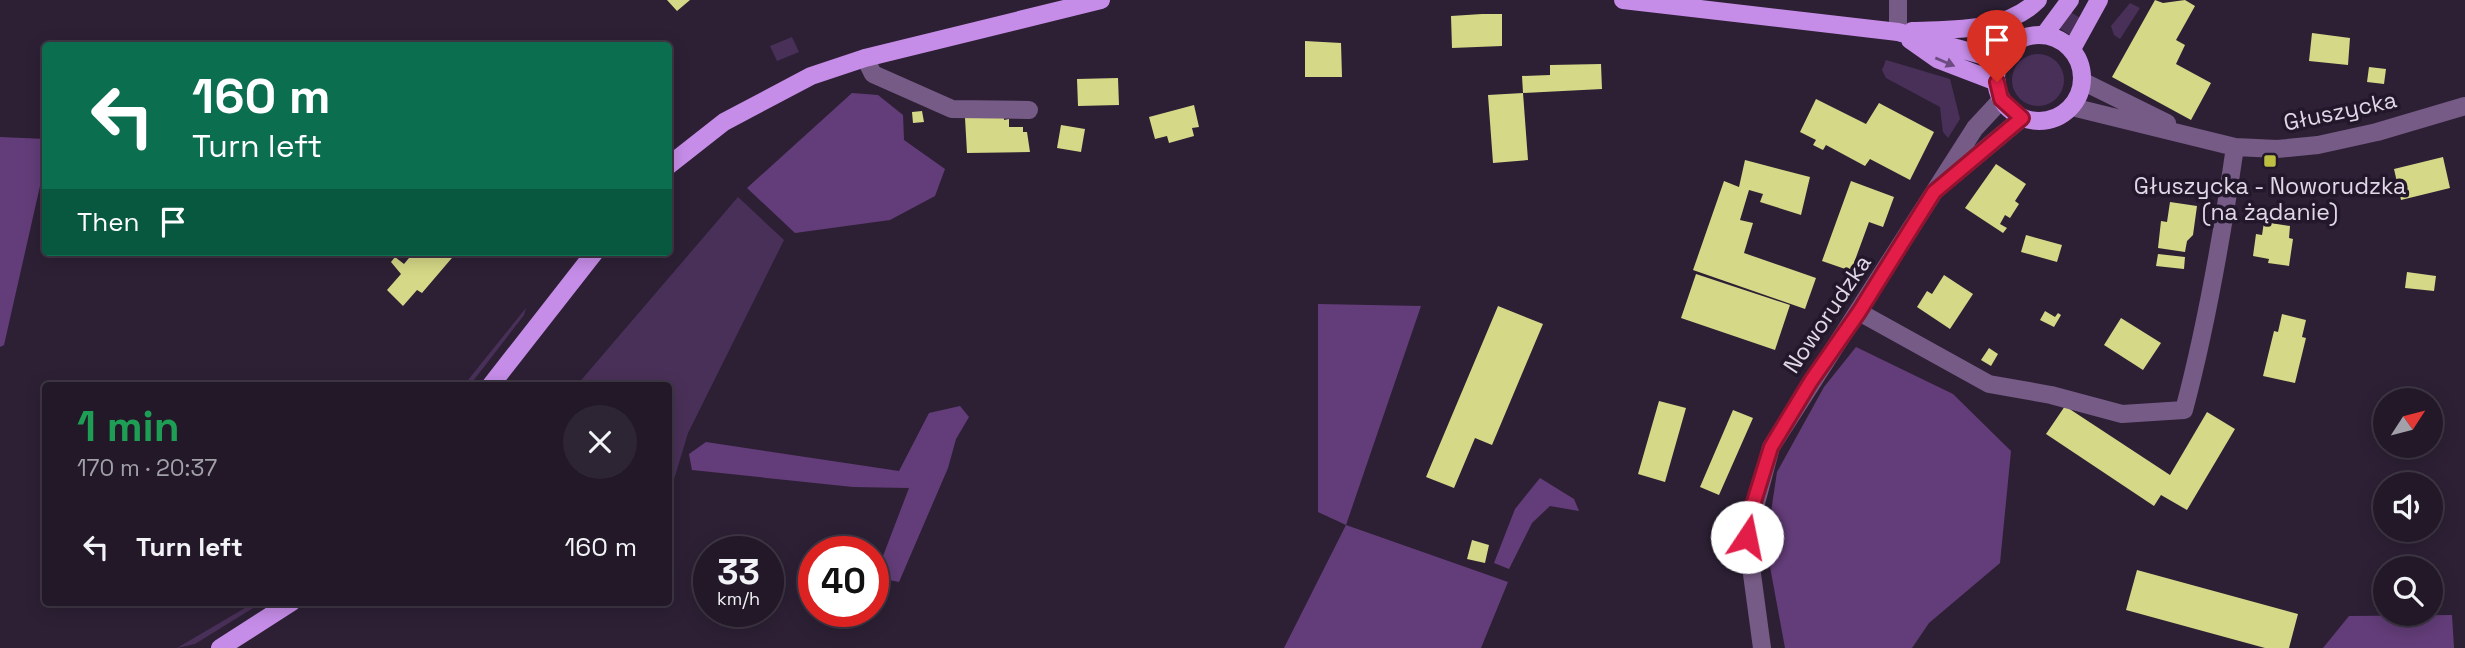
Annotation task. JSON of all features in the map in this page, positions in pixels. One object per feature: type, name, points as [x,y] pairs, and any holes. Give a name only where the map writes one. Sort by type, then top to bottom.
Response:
[{"type":"main road","points":[[672,163],[724,122],[760,100],[811,76],[865,58],[1101,0]]},
{"type":"main road","points":[[1623,0],[1691,4],[1898,32],[2000,60]]},
{"type":"main road","points":[[1898,32],[1984,26],[2007,19],[2038,0]]},
{"type":"main road","points":[[2044,35],[2070,0]]},
{"type":"main road","points":[[2072,49],[2099,0]]},
{"type":"main road","points":[[1898,32],[1937,59],[1999,90],[2022,118],[2049,121],[2072,107],[2082,81],[2078,59],[2072,49],[2044,35],[2018,40],[2000,60],[1999,90]]},
{"type":"main road","points":[[493,382],[592,256]]},
{"type":"main road","points":[[220,648],[286,606]]},
{"type":"street","points":[[1898,0],[1898,32]]},
{"type":"street","points":[[865,58],[873,74],[953,109],[1029,110]]},
{"type":"street","name":"Głuszycka","points":[[2082,81],[2184,132]]},
{"type":"street","name":"Noworudzka","points":[[1762,648],[1747,537],[1753,505],[1771,447],[1999,90]]},
{"type":"street","name":"Głuszycka","points":[[2072,107],[2184,132],[2235,147],[2277,149],[2318,145],[2465,106]]},
{"type":"street","name":"Noworudzka","points":[[1934,192],[2022,118]]},
{"type":"street","points":[[1859,312],[1989,384],[2122,414],[2184,410],[2216,268],[2235,147]]},
{"type":"shaded area","points":[[2130,3],[2140,8],[2120,39],[2114,35],[2111,26]]},
{"type":"shaded area","points":[[2070,12],[2082,19],[2073,37],[2059,28]]},
{"type":"shaded area","points":[[792,37],[799,52],[777,61],[770,46]]},
{"type":"shaded area","points":[[2038,54],[2048,56],[2056,62],[2062,70],[2062,90],[2056,98],[2048,104],[2038,106],[2028,104],[2020,98],[2014,90],[2012,80],[2014,70],[2020,62],[2028,56]]},
{"type":"shaded area","points":[[1886,60],[1950,79],[1960,119],[1948,138],[1943,132],[1940,107],[1886,78],[1882,70]]},
{"type":"shaded area","points":[[852,93],[878,95],[903,115],[904,140],[945,169],[935,196],[890,220],[795,233],[747,188]]},
{"type":"shaded area","points":[[0,137],[42,139],[42,177],[4,345],[0,347]]},
{"type":"shaded area","points":[[738,197],[784,240],[688,433],[672,486],[672,382],[580,382]]},
{"type":"shaded area","points":[[1318,304],[1421,306],[1346,525],[1318,512]]},
{"type":"shaded area","points":[[526,308],[524,315],[472,382],[466,382]]},
{"type":"shaded area","points":[[1856,347],[1953,394],[2011,451],[2000,563],[1929,623],[1912,648],[1785,648],[1766,545],[1777,472],[1824,387]]},
{"type":"shaded area","points":[[960,406],[969,417],[956,439],[948,468],[899,582],[889,580],[889,540],[909,488],[853,487],[692,470],[689,454],[706,442],[899,471],[929,413]]},
{"type":"shaded area","points":[[1540,478],[1574,499],[1579,511],[1550,506],[1532,523],[1509,569],[1494,563],[1515,509]]},
{"type":"shaded area","points":[[1346,525],[1508,582],[1481,648],[1284,648]]},
{"type":"shaded area","points":[[248,606],[257,606],[195,644],[177,648]]},
{"type":"shaded area","points":[[2443,615],[2452,615],[2454,648],[2323,648],[2349,616],[2373,616],[2373,626],[2443,626]]},
{"type":"building","points":[[667,0],[690,0],[677,11]]},
{"type":"building","points":[[2155,0],[2163,3],[2185,0],[2195,6],[2176,40],[2185,45],[2176,64],[2211,83],[2191,120],[2112,77]]},
{"type":"building","points":[[1502,14],[1502,46],[1452,48],[1451,16]]},
{"type":"building","points":[[2312,33],[2350,38],[2348,65],[2309,61]]},
{"type":"building","points":[[1305,41],[1341,43],[1342,77],[1305,77]]},
{"type":"building","points":[[1601,64],[1602,89],[1523,93],[1522,76],[1550,75],[1550,65]]},
{"type":"building","points":[[2369,67],[2386,69],[2384,84],[2367,82]]},
{"type":"building","points":[[1118,78],[1119,105],[1078,106],[1077,79]]},
{"type":"building","points":[[1523,93],[1528,160],[1493,163],[1488,95]]},
{"type":"building","points":[[1816,99],[1866,124],[1879,103],[1934,132],[1910,180],[1870,159],[1865,166],[1826,145],[1823,150],[1813,145],[1816,140],[1800,132]]},
{"type":"building","points":[[1194,105],[1199,127],[1192,128],[1194,136],[1169,143],[1167,136],[1155,139],[1149,117]]},
{"type":"building","points":[[922,111],[924,122],[913,123],[912,112]]},
{"type":"building","points":[[1004,116],[1004,120],[1009,119],[1009,127],[1023,127],[1023,132],[1027,132],[1030,152],[967,153],[965,118]]},
{"type":"building","points":[[1061,125],[1085,129],[1081,152],[1057,148]]},
{"type":"building","points":[[2443,157],[2450,188],[2401,200],[2394,169]]},
{"type":"building","points":[[1745,160],[1810,177],[1801,215],[1760,202],[1763,194],[1749,190],[1740,220],[1753,223],[1744,253],[1816,278],[1805,309],[1693,270],[1724,181],[1739,187]]},
{"type":"building","points":[[1996,164],[2026,184],[2015,201],[2019,204],[2010,218],[2005,215],[2000,224],[2007,228],[2003,233],[1965,208]]},
{"type":"building","points":[[1851,181],[1894,197],[1883,227],[1869,222],[1851,271],[1822,261]]},
{"type":"building","points":[[2170,202],[2197,206],[2193,235],[2187,241],[2185,252],[2158,248],[2161,221],[2167,222]]},
{"type":"building","points":[[2264,222],[2290,226],[2289,238],[2293,239],[2289,266],[2268,263],[2269,259],[2253,256],[2256,234],[2262,235]]},
{"type":"building","points":[[2026,235],[2062,245],[2057,262],[2021,252]]},
{"type":"building","points":[[2158,254],[2185,257],[2184,269],[2156,266]]},
{"type":"building","points":[[411,256],[454,256],[422,293],[417,290],[403,306],[387,290],[401,274],[391,262],[395,257],[404,264]]},
{"type":"building","points":[[2407,272],[2436,276],[2434,291],[2405,288]]},
{"type":"building","points":[[1696,274],[1790,305],[1775,350],[1681,318]]},
{"type":"building","points":[[1944,275],[1973,294],[1950,329],[1917,307],[1927,291],[1932,294]]},
{"type":"building","points":[[1498,306],[1543,324],[1492,445],[1475,438],[1454,488],[1426,477]]},
{"type":"building","points":[[2045,311],[2055,317],[2058,313],[2061,315],[2054,327],[2040,320]]},
{"type":"building","points":[[2282,314],[2306,320],[2302,337],[2306,338],[2295,383],[2263,376],[2274,331],[2278,332]]},
{"type":"building","points":[[2121,318],[2161,343],[2143,370],[2104,345]]},
{"type":"building","points":[[1989,348],[1998,354],[1991,366],[1981,360]]},
{"type":"building","points":[[1659,401],[1686,408],[1665,482],[1638,474]]},
{"type":"building","points":[[2065,406],[2170,475],[2207,412],[2235,429],[2187,510],[2161,495],[2154,506],[2046,434]]},
{"type":"building","points":[[1733,410],[1753,418],[1719,495],[1700,487]]},
{"type":"building","points":[[1472,540],[1489,545],[1485,563],[1467,559]]},
{"type":"building","points":[[2137,570],[2298,614],[2289,648],[2265,648],[2126,610]]},
{"type":"place","name":"Głuszycka - Noworudzka (na żądanie)","points":[[2270,161]]},
{"type":"route","points":[[1747,537],[1753,505],[1771,447],[1934,192],[2022,118],[2010,110],[2001,99],[1997,82]]}]
